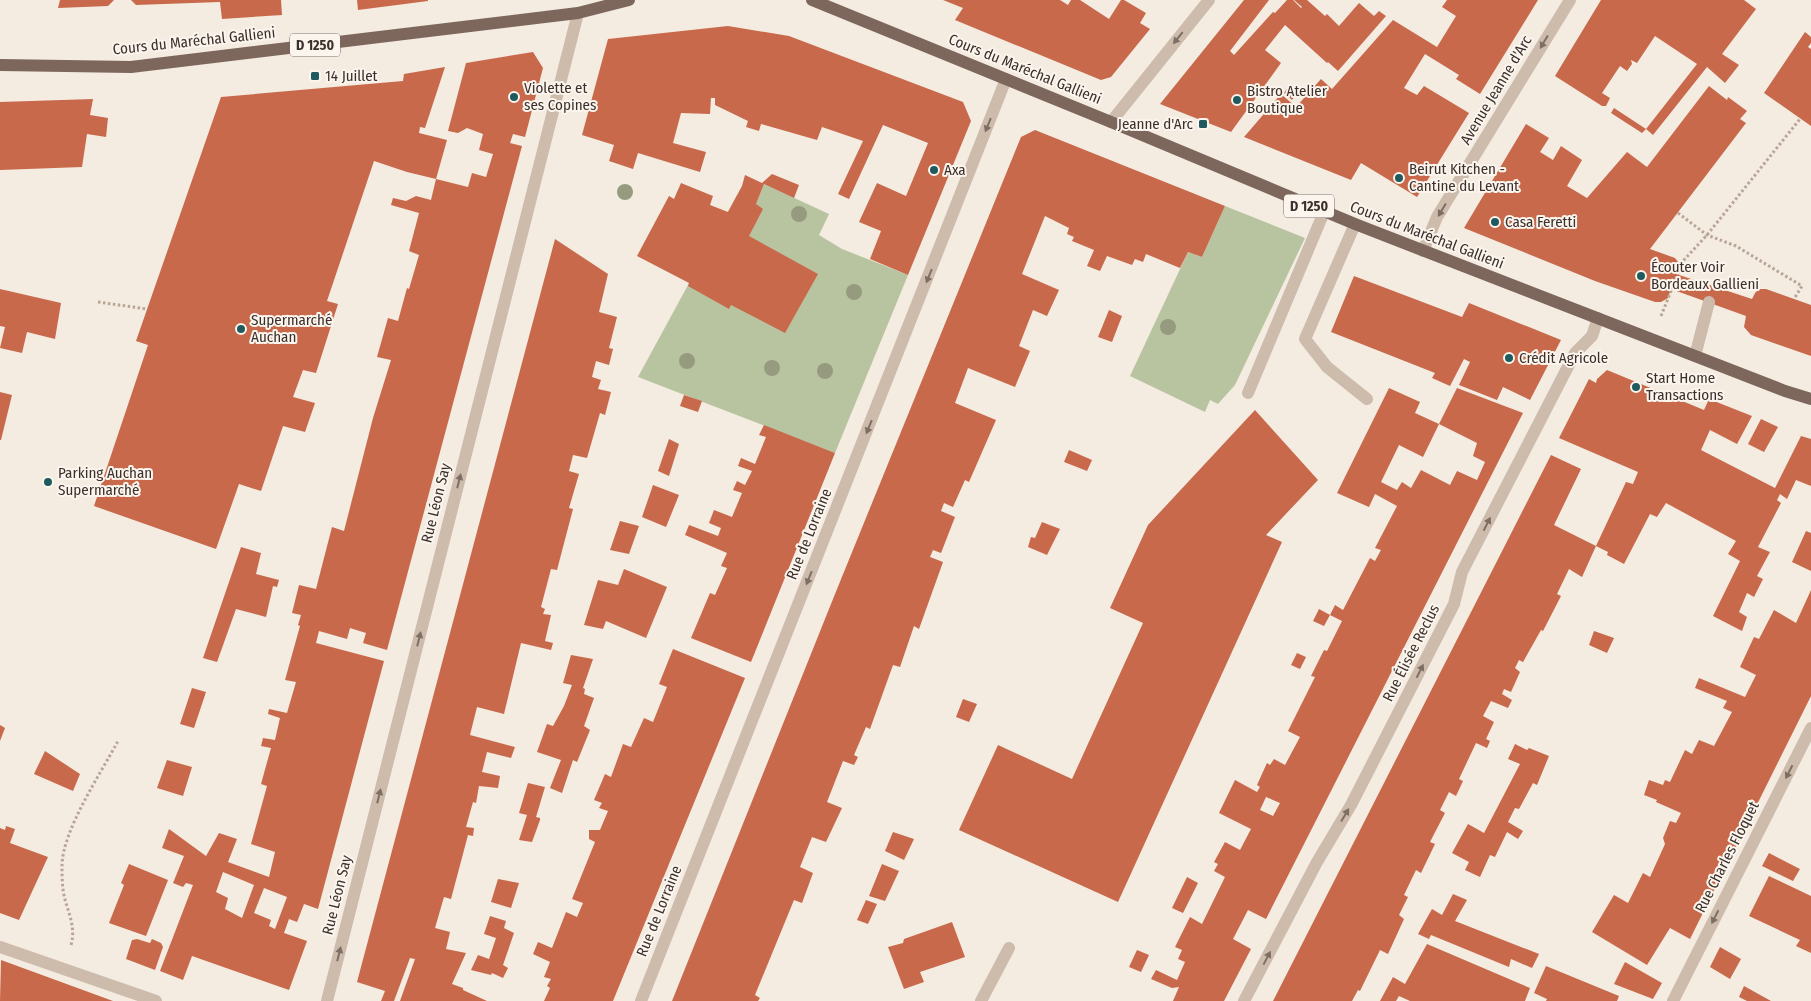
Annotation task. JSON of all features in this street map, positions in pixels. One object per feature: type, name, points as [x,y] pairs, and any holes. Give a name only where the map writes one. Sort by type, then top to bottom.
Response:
[{"type":"main road","name":"Cours du Maréchal Gallieni","points":[[0,65],[131,67],[578,13],[629,0]]},
{"type":"main road","name":"Cours du Maréchal Gallieni","points":[[812,0],[1111,122],[1324,212],[1652,340],[1785,391],[1811,399]]},
{"type":"street","points":[[1111,122],[1209,0]]},
{"type":"street","name":"Avenue Jeanne d'Arc","points":[[1423,251],[1437,217],[1570,0]]},
{"type":"street","name":"Rue Léon Say","points":[[327,1001],[578,13]]},
{"type":"street","name":"Rue de Lorraine","points":[[641,1001],[1006,79]]},
{"type":"street","points":[[1248,393],[1324,212]]},
{"type":"street","points":[[1355,224],[1305,339],[1327,367],[1367,398]]},
{"type":"street","points":[[1695,356],[1708,302]]},
{"type":"street","name":"Rue Élisée Reclus","points":[[1244,1001],[1317,862],[1351,805],[1454,604],[1462,572],[1574,353],[1592,336],[1598,318]]},
{"type":"street","name":"Rue Charles Floquet","points":[[1673,1001],[1811,728]]},
{"type":"street","points":[[0,947],[156,1001]]},
{"type":"street","points":[[981,1001],[1009,948]]},
{"type":"path","points":[[1652,340],[1683,261],[1707,235],[1800,119]]},
{"type":"path","points":[[1678,213],[1707,235],[1736,246],[1802,286],[1794,299]]},
{"type":"path","points":[[98,302],[147,309]]},
{"type":"path","points":[[64,969],[73,938],[72,920],[63,889],[62,862],[69,833],[118,741]]},
{"type":"green space","points":[[764,184],[829,214],[819,235],[842,249],[908,275],[835,453],[638,377],[737,195],[756,204]]},
{"type":"green space","points":[[1225,206],[1305,238],[1235,385],[1218,404],[1210,400],[1205,412],[1130,376],[1188,252],[1202,257]]},
{"type":"building","points":[[60,0],[114,0],[108,6],[58,8]]},
{"type":"building","points":[[131,0],[281,0],[282,15],[222,19],[220,2],[136,5]]},
{"type":"building","points":[[357,0],[428,0],[428,1],[358,10]]},
{"type":"building","points":[[943,0],[1060,0],[1068,5],[1071,0],[1080,0],[1109,19],[1121,0],[1124,0],[1146,13],[1140,23],[1150,29],[1111,77],[1101,80],[955,20],[963,8]]},
{"type":"building","points":[[1244,0],[1269,0],[1230,51],[1234,55],[1273,12],[1275,13],[1287,0],[1293,0],[1301,8],[1294,0],[1307,0],[1325,16],[1327,14],[1339,26],[1359,3],[1374,16],[1379,11],[1386,16],[1338,71],[1285,25],[1265,50],[1281,63],[1231,132],[1160,104]]},
{"type":"building","points":[[1447,0],[1538,0],[1480,94],[1456,79],[1459,75],[1425,54],[1404,88],[1417,95],[1424,86],[1469,113],[1417,197],[1361,163],[1351,180],[1244,137],[1281,94],[1296,107],[1321,79],[1332,89],[1393,20],[1437,47],[1456,16],[1442,7]]},
{"type":"building","points":[[1601,0],[1744,0],[1756,9],[1722,54],[1739,65],[1725,83],[1707,67],[1653,135],[1646,129],[1697,64],[1655,36],[1637,63],[1631,60],[1632,64],[1627,71],[1620,66],[1602,93],[1610,98],[1606,106],[1602,106],[1555,76]]},
{"type":"building","points":[[728,26],[789,36],[963,102],[971,121],[908,275],[870,259],[881,231],[859,222],[877,183],[906,196],[928,143],[883,125],[849,199],[838,194],[863,141],[822,127],[817,140],[761,124],[759,131],[746,127],[748,121],[715,105],[715,98],[711,98],[710,114],[681,113],[673,143],[706,152],[700,172],[638,153],[633,169],[609,161],[614,145],[582,135],[608,39]]},
{"type":"building","points":[[1805,32],[1811,37],[1811,43],[1808,47],[1811,49],[1811,126],[1764,93]]},
{"type":"building","points":[[533,52],[543,68],[525,137],[513,134],[510,143],[522,146],[387,650],[363,643],[366,633],[350,628],[347,639],[319,631],[316,643],[384,661],[318,909],[304,904],[297,922],[289,919],[284,933],[307,941],[289,990],[192,956],[183,980],[160,971],[193,885],[186,883],[183,887],[173,883],[184,856],[162,848],[169,829],[206,856],[219,833],[237,839],[228,862],[269,877],[275,852],[251,844],[267,786],[261,784],[271,748],[261,746],[263,738],[275,740],[280,718],[268,714],[269,709],[287,713],[296,682],[285,680],[300,626],[298,625],[301,615],[292,613],[299,585],[316,589],[332,527],[344,531],[373,418],[391,360],[377,357],[388,318],[398,321],[419,255],[409,251],[419,213],[391,205],[393,198],[406,201],[416,196],[431,200],[436,179],[468,187],[472,173],[486,177],[493,154],[479,150],[483,134],[467,128],[458,133],[448,131],[466,63]],"holes":[[[223,872],[254,885],[242,918],[225,909],[228,898],[216,892]],[[264,888],[287,897],[275,929],[269,926],[271,920],[254,913]]]},
{"type":"building","points":[[445,67],[425,128],[420,127],[419,133],[447,140],[436,179],[374,161],[327,301],[338,304],[316,373],[303,370],[293,397],[315,403],[305,432],[283,426],[261,491],[239,484],[216,549],[94,506],[148,345],[136,341],[221,97],[403,81],[404,74]]},
{"type":"building","points":[[1290,84],[1299,91],[1292,100],[1284,93]]},
{"type":"building","points":[[1709,86],[1727,100],[1728,97],[1747,111],[1740,119],[1746,123],[1650,249],[1675,258],[1678,262],[1676,274],[1752,299],[1759,289],[1766,289],[1811,305],[1811,356],[1751,335],[1744,327],[1746,316],[1671,289],[1668,298],[1661,302],[1655,302],[1595,281],[1464,228],[1526,124],[1549,138],[1540,152],[1553,160],[1561,146],[1582,160],[1567,186],[1587,198],[1627,152],[1647,167]]},
{"type":"building","points":[[93,99],[90,115],[108,118],[106,137],[87,134],[82,167],[0,170],[0,102]]},
{"type":"building","points":[[1614,108],[1646,129],[1642,133],[1611,113]]},
{"type":"building","points":[[1035,130],[1225,206],[1202,257],[1188,252],[1180,268],[1146,254],[1143,262],[1135,259],[1132,265],[1107,256],[1100,271],[1087,266],[1094,250],[1072,241],[1074,237],[1067,234],[1069,228],[1045,216],[1022,274],[1059,290],[1047,316],[1033,310],[1019,346],[1030,351],[1015,387],[968,368],[955,403],[996,420],[969,482],[965,480],[953,507],[944,503],[941,511],[955,517],[941,553],[933,550],[930,557],[943,562],[919,629],[914,626],[900,667],[893,665],[870,729],[866,727],[854,755],[858,757],[854,765],[843,761],[827,802],[842,808],[826,842],[812,837],[800,867],[813,873],[802,903],[794,900],[755,995],[760,998],[758,1001],[672,1001],[1021,137]]},
{"type":"building","points":[[772,174],[799,185],[794,198],[764,184],[756,204],[763,209],[749,236],[818,274],[785,333],[731,305],[729,309],[688,286],[689,283],[637,256],[669,196],[674,199],[681,183],[713,196],[710,205],[728,212],[742,186],[745,175],[762,183]]},
{"type":"building","points":[[555,239],[608,274],[599,312],[617,317],[609,348],[613,349],[609,365],[596,361],[592,377],[601,380],[598,389],[611,392],[605,415],[600,413],[587,458],[573,455],[569,471],[579,474],[569,508],[573,509],[557,570],[551,569],[541,607],[545,609],[543,614],[551,615],[545,641],[553,643],[551,650],[521,643],[504,714],[477,707],[470,735],[515,747],[511,758],[487,752],[482,772],[500,776],[498,788],[479,786],[476,803],[473,802],[466,827],[474,828],[473,836],[468,835],[451,899],[444,897],[435,928],[450,932],[446,949],[466,953],[452,984],[487,1001],[400,1001],[415,959],[410,958],[394,1001],[381,1001],[385,991],[357,982]]},
{"type":"building","points":[[1354,276],[1462,317],[1469,303],[1561,340],[1530,400],[1503,387],[1497,400],[1459,385],[1470,362],[1464,359],[1450,386],[1432,378],[1435,373],[1331,332]]},
{"type":"building","points":[[0,289],[61,303],[55,339],[27,332],[22,353],[0,348],[5,327],[0,326]]},
{"type":"building","points":[[1109,310],[1122,316],[1112,342],[1098,337]]},
{"type":"building","points":[[1607,370],[1704,410],[1709,399],[1752,416],[1737,444],[1710,430],[1701,450],[1775,488],[1801,436],[1811,439],[1811,486],[1796,480],[1787,499],[1780,494],[1777,500],[1781,503],[1758,547],[1770,552],[1757,576],[1763,579],[1754,597],[1747,593],[1739,612],[1747,617],[1742,631],[1713,616],[1740,561],[1728,554],[1736,541],[1666,503],[1657,517],[1650,514],[1624,564],[1607,555],[1608,552],[1596,546],[1626,482],[1633,484],[1638,472],[1559,438],[1589,379],[1596,383],[1597,379]]},
{"type":"building","points":[[1389,388],[1420,402],[1415,413],[1439,424],[1457,388],[1523,413],[1266,919],[1248,910],[1233,939],[1251,949],[1224,1001],[1173,1001],[1179,987],[1172,988],[1151,979],[1156,970],[1177,980],[1185,962],[1178,959],[1182,950],[1175,947],[1190,917],[1202,924],[1225,877],[1214,871],[1218,864],[1214,862],[1225,842],[1240,850],[1251,829],[1219,813],[1235,780],[1257,792],[1260,787],[1257,785],[1267,763],[1270,765],[1274,759],[1285,765],[1300,737],[1288,731],[1315,677],[1311,676],[1324,650],[1327,651],[1342,621],[1330,615],[1335,605],[1343,610],[1370,558],[1375,561],[1381,550],[1375,548],[1397,506],[1375,494],[1369,507],[1337,493]],"holes":[[[1439,424],[1477,443],[1473,456],[1485,462],[1477,480],[1457,471],[1450,485],[1421,470],[1411,488],[1402,482],[1397,490],[1381,482],[1399,445],[1423,457]],[[1266,797],[1280,803],[1273,816],[1260,810]]]},
{"type":"building","points":[[0,392],[12,395],[1,440],[0,440]]},
{"type":"building","points":[[684,395],[702,401],[698,412],[680,406]]},
{"type":"building","points":[[1255,410],[1318,480],[1266,535],[1282,542],[1118,902],[959,830],[998,745],[1072,779],[1143,623],[1110,608],[1148,525]]},
{"type":"building","points":[[1761,419],[1778,427],[1764,452],[1748,444]]},
{"type":"building","points":[[764,425],[835,453],[751,662],[691,638],[710,593],[715,595],[727,568],[721,566],[727,553],[685,535],[689,525],[718,536],[721,528],[709,523],[714,510],[732,517],[742,493],[733,490],[737,481],[745,485],[752,471],[738,466],[741,458],[755,464],[766,437],[759,435]]},
{"type":"building","points":[[669,439],[679,444],[669,476],[658,471]]},
{"type":"building","points":[[1069,450],[1092,460],[1087,471],[1064,462]]},
{"type":"building","points":[[1551,455],[1581,469],[1554,525],[1596,546],[1582,577],[1569,569],[1557,594],[1561,596],[1543,631],[1541,630],[1523,662],[1519,660],[1515,668],[1520,672],[1511,692],[1504,689],[1502,694],[1512,700],[1508,708],[1491,701],[1483,716],[1494,722],[1486,739],[1490,741],[1487,748],[1476,743],[1459,779],[1463,781],[1456,796],[1449,792],[1440,810],[1445,813],[1430,842],[1435,844],[1421,873],[1416,870],[1404,895],[1408,897],[1399,915],[1404,919],[1388,954],[1380,950],[1360,991],[1358,990],[1352,1001],[1273,1001]]},
{"type":"building","points":[[653,485],[679,495],[666,527],[642,517]]},
{"type":"building","points":[[620,521],[639,526],[629,554],[610,550]]},
{"type":"building","points":[[1042,522],[1060,529],[1047,555],[1028,547],[1031,537],[1035,538]]},
{"type":"building","points":[[1806,531],[1811,533],[1811,571],[1792,562]]},
{"type":"building","points":[[241,547],[261,553],[256,574],[279,580],[277,587],[273,586],[266,617],[236,609],[217,662],[203,658]]},
{"type":"building","points":[[624,569],[667,587],[646,638],[606,621],[603,629],[584,625],[598,580],[618,585]]},
{"type":"building","points":[[1811,590],[1811,696],[1690,939],[1670,928],[1647,965],[1592,932],[1614,895],[1628,903],[1643,873],[1650,877],[1665,844],[1663,838],[1670,821],[1676,823],[1681,813],[1644,795],[1649,780],[1663,785],[1665,780],[1670,782],[1685,750],[1692,754],[1699,740],[1714,746],[1732,712],[1723,708],[1727,701],[1695,688],[1699,678],[1745,697],[1756,675],[1740,667],[1754,637],[1759,639],[1774,610],[1796,623]]},
{"type":"building","points":[[1319,609],[1330,615],[1324,626],[1313,621]]},
{"type":"building","points":[[1594,631],[1614,638],[1607,653],[1589,645]]},
{"type":"building","points":[[673,649],[745,678],[613,1001],[544,1001],[550,988],[547,986],[551,979],[544,977],[550,962],[533,954],[538,942],[552,948],[566,912],[577,917],[583,903],[572,899],[595,842],[589,839],[589,830],[600,830],[608,811],[599,808],[602,803],[594,800],[605,774],[611,777],[623,744],[631,747],[644,718],[653,722],[667,687],[659,684]]},
{"type":"building","points":[[1297,653],[1306,657],[1300,669],[1291,665]]},
{"type":"building","points":[[571,655],[593,659],[583,688],[585,689],[584,694],[594,698],[584,726],[590,730],[577,762],[573,760],[562,793],[550,788],[561,760],[537,752],[547,724],[553,726],[564,706],[572,685],[563,683]]},
{"type":"building","points":[[192,688],[206,692],[194,728],[180,724]]},
{"type":"building","points":[[963,699],[977,704],[969,722],[956,717]]},
{"type":"building","points":[[0,725],[5,728],[0,741]]},
{"type":"building","points":[[1515,744],[1527,750],[1529,748],[1549,756],[1537,785],[1533,783],[1519,809],[1515,808],[1508,822],[1523,831],[1518,839],[1507,832],[1495,857],[1490,855],[1480,877],[1465,870],[1469,862],[1452,853],[1468,824],[1484,833],[1520,764],[1508,759]]},
{"type":"building","points":[[45,751],[80,774],[73,791],[34,774]]},
{"type":"building","points":[[167,760],[192,767],[183,796],[157,788]]},
{"type":"building","points":[[528,783],[545,787],[536,817],[540,818],[540,820],[532,842],[519,840],[527,815],[519,813]]},
{"type":"building","points":[[6,826],[15,829],[10,843],[48,857],[19,920],[0,913],[0,828],[5,830]]},
{"type":"building","points":[[893,832],[914,839],[904,860],[885,851]]},
{"type":"building","points":[[1769,853],[1800,869],[1793,881],[1762,866]]},
{"type":"building","points":[[129,864],[168,880],[146,936],[109,923],[124,885],[121,883]]},
{"type":"building","points":[[882,864],[899,871],[885,901],[869,896]]},
{"type":"building","points":[[1769,876],[1811,896],[1811,953],[1796,946],[1800,940],[1749,916]]},
{"type":"building","points":[[1187,877],[1198,883],[1183,913],[1172,908]]},
{"type":"building","points":[[498,879],[519,883],[511,908],[491,902]]},
{"type":"building","points":[[1453,894],[1467,900],[1455,921],[1539,954],[1532,968],[1511,959],[1509,967],[1431,935],[1429,939],[1418,934],[1432,909],[1442,915]]},
{"type":"building","points":[[866,900],[877,904],[868,924],[857,920]]},
{"type":"building","points":[[490,916],[506,921],[504,928],[514,933],[503,965],[508,968],[503,978],[492,973],[491,975],[471,970],[478,955],[489,959],[496,938],[484,934]]},
{"type":"building","points":[[952,922],[965,957],[920,972],[924,982],[904,989],[888,947],[903,943],[904,939]]},
{"type":"building","points":[[137,939],[150,943],[152,939],[161,943],[163,947],[155,970],[126,959],[132,940]]},
{"type":"building","points":[[1427,944],[1530,988],[1525,1001],[1410,1001],[1399,996],[1396,1001],[1380,1001],[1393,977],[1405,984]]},
{"type":"building","points":[[1720,947],[1741,959],[1730,979],[1710,967]]},
{"type":"building","points":[[1137,950],[1149,955],[1141,972],[1129,967]]},
{"type":"building","points":[[1,960],[113,1001],[0,1001]]},
{"type":"building","points":[[1625,962],[1662,983],[1653,999],[1614,984]]},
{"type":"building","points":[[1546,966],[1619,996],[1617,1001],[1546,1001],[1547,999],[1534,993]]},
{"type":"building","points":[[1744,986],[1771,1001],[1747,1001],[1739,997]]},
{"type":"place","name":"14 Juillet","points":[[315,76]]},
{"type":"place","name":"Violette et ses Copines","points":[[514,97]]},
{"type":"place","name":"Bistro Atelier Boutique","points":[[1237,100]]},
{"type":"place","name":"Jeanne d'Arc","points":[[1203,124]]},
{"type":"place","name":"Axa","points":[[934,170]]},
{"type":"place","name":"Beirut Kitchen - Cantine du Levant","points":[[1399,178]]},
{"type":"place","name":"Casa Feretti","points":[[1495,222]]},
{"type":"place","name":"Écouter Voir Bordeaux Gallieni","points":[[1641,276]]},
{"type":"place","name":"Supermarché Auchan","points":[[241,329]]},
{"type":"place","name":"Crédit Agricole","points":[[1509,358]]},
{"type":"place","name":"Start Home Transactions","points":[[1636,387]]},
{"type":"place","name":"Parking Auchan Supermarché","points":[[48,482]]}]
